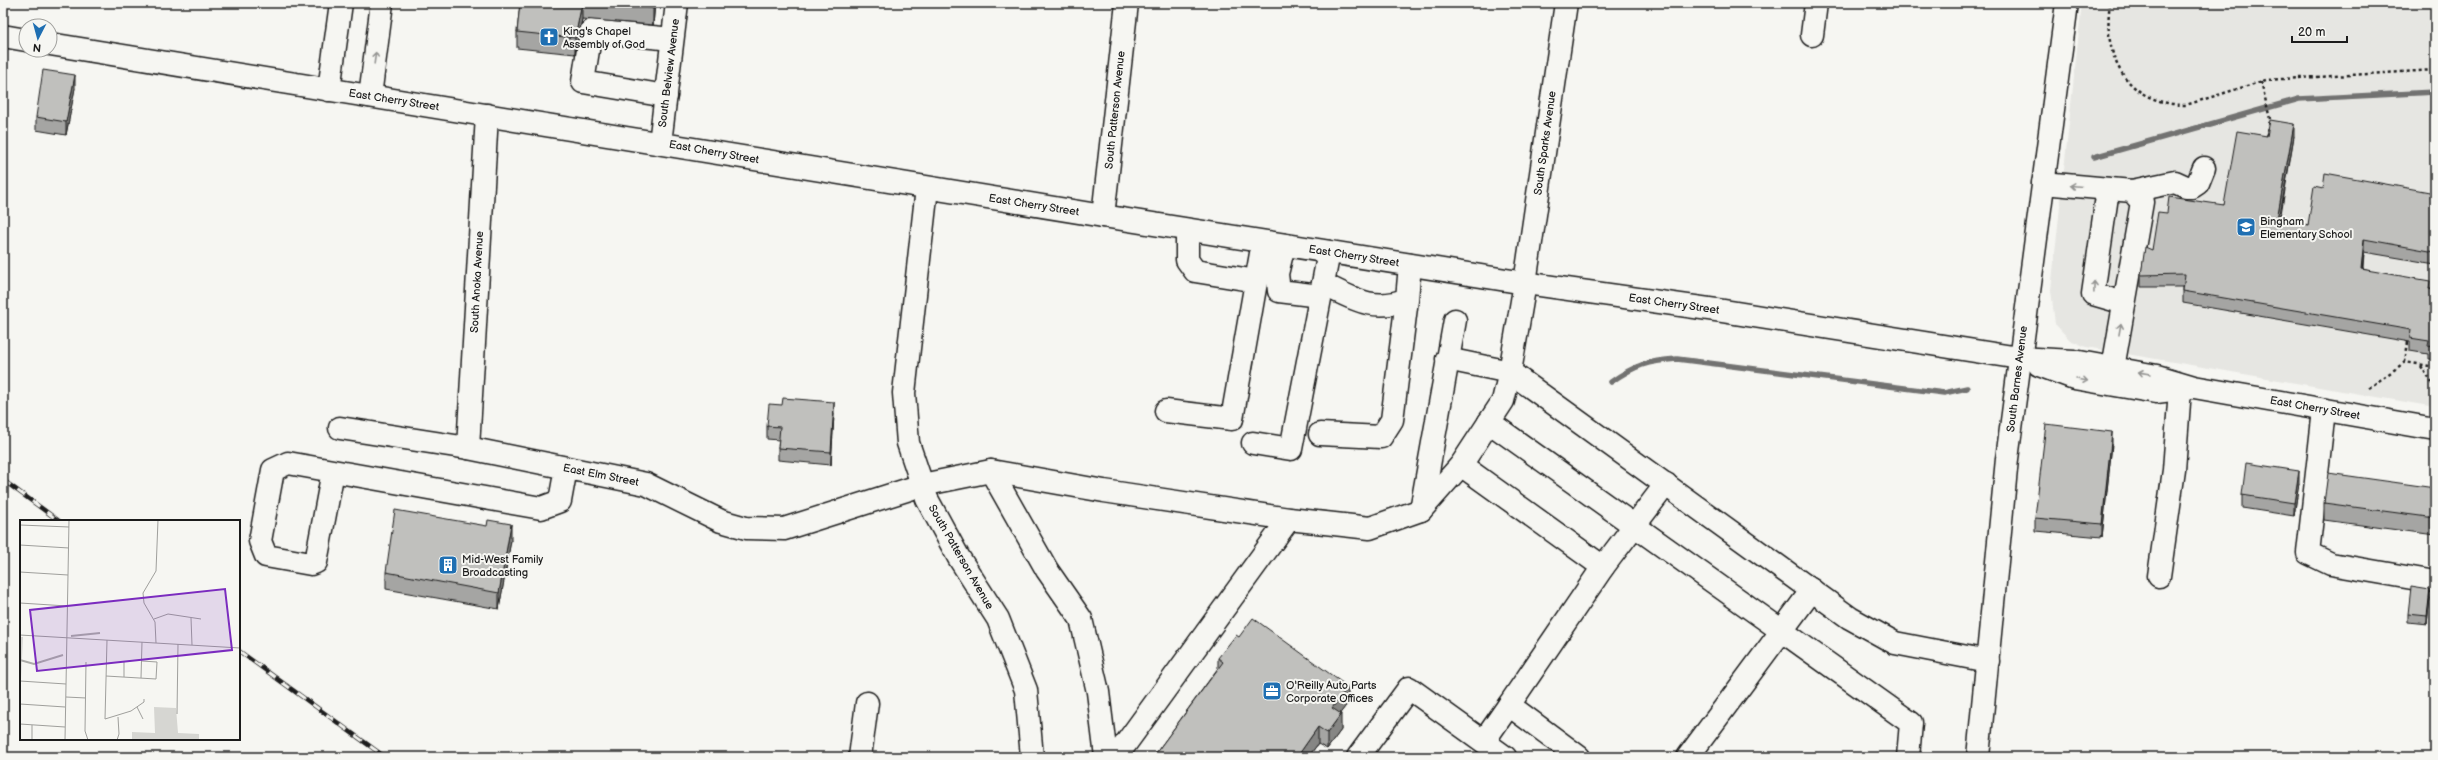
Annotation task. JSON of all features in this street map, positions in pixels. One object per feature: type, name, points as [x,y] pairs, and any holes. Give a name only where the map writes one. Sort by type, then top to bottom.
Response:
[{"type":"street","points":[[329,90],[341,3]]},
{"type":"street","points":[[370,96],[382,3]]},
{"type":"street","name":"South Belview Avenue","points":[[660,143],[677,3]]},
{"type":"street","name":"South Patterson Avenue","points":[[1103,216],[1127,3]]},
{"type":"street","name":"South Sparks Avenue","points":[[1421,510],[1461,465],[1503,401],[1510,372],[1525,283],[1566,3]]},
{"type":"street","points":[[1812,35],[1816,3]]},
{"type":"street","name":"South Barnes Avenue","points":[[1978,757],[2003,497],[2019,358],[2067,3]]},
{"type":"street","points":[[666,96],[583,82],[591,31],[672,40]]},
{"type":"street","points":[[3,36],[18,39]]},
{"type":"street","name":"East Cherry Street","points":[[58,45],[660,143],[926,188],[1410,265],[1722,311],[2019,358],[2074,361],[2157,376],[2187,388],[2435,429]]},
{"type":"street","name":"South Anoka Avenue","points":[[468,448],[487,115]]},
{"type":"street","points":[[2043,183],[2132,191],[2175,182],[2186,187],[2192,187],[2198,183],[2204,168]]},
{"type":"street","name":"South Patterson Avenue","points":[[926,188],[904,393],[908,443],[927,499],[959,558],[998,619],[1026,690],[1032,757]]},
{"type":"street","points":[[2108,189],[2093,294],[2124,303]]},
{"type":"street","points":[[2113,368],[2142,207],[2140,198],[2132,191]]},
{"type":"street","points":[[1187,230],[1187,260],[1195,271],[1257,281]]},
{"type":"street","points":[[1166,411],[1232,419],[1257,281],[1273,243]]},
{"type":"street","points":[[1273,243],[1279,291],[1321,290],[1362,303],[1392,306],[1407,299]]},
{"type":"street","points":[[1253,443],[1290,448],[1329,252]]},
{"type":"street","points":[[1320,434],[1381,437],[1392,420],[1410,265]]},
{"type":"street","points":[[991,471],[1104,491],[1289,518],[1370,528],[1421,510],[1455,320]]},
{"type":"street","name":"East Cherry Street","points":[[2019,358],[2074,378],[2156,392],[2187,388]]},
{"type":"street","points":[[1447,360],[1510,372],[1850,618],[1895,643],[1988,661]]},
{"type":"street","points":[[2159,576],[2187,388]]},
{"type":"street","points":[[2324,410],[2308,553],[2331,564],[2435,582]]},
{"type":"street","points":[[1489,422],[1911,723],[1908,757]]},
{"type":"street","name":"East Elm Street","points":[[340,428],[468,448],[646,484],[721,521],[746,528],[784,529],[922,485],[991,471]]},
{"type":"street","points":[[333,471],[316,562],[311,564],[266,556],[260,541],[273,470],[288,463],[333,471],[541,508],[560,501],[566,468]]},
{"type":"street","points":[[1461,465],[1603,567]]},
{"type":"street","points":[[991,471],[1047,570],[1081,619],[1098,692],[1105,738],[1106,757]]},
{"type":"street","points":[[1484,741],[1603,567],[1666,484]]},
{"type":"street","points":[[1116,757],[1289,518]]},
{"type":"street","points":[[1688,757],[1812,590]]},
{"type":"street","points":[[1358,757],[1409,688],[1505,757]]},
{"type":"street","points":[[860,757],[867,703]]},
{"type":"street","points":[[1509,706],[1579,757]]},
{"type":"path","points":[[2110,3],[2109,47],[2117,68],[2138,90],[2157,100],[2172,105],[2186,106],[2261,81],[2299,77],[2435,70]]},
{"type":"path","points":[[2261,81],[2270,120],[2266,141]]},
{"type":"path","points":[[2369,388],[2405,362],[2408,342]]},
{"type":"path","points":[[2405,362],[2435,368]]},
{"type":"path","points":[[2421,365],[2435,388]]},
{"type":"shaded area","name":"Bingham Elementary School","points":[[2082,3],[2435,3],[2435,407],[2086,347],[2070,340],[2055,324],[2051,290]]},
{"type":"building","points":[[520,3],[582,3],[575,38],[517,32]]},
{"type":"building","points":[[590,3],[653,3],[653,8]]},
{"type":"building","points":[[43,70],[75,75],[66,122],[36,117]]},
{"type":"building","points":[[2270,120],[2294,124],[2277,219],[2308,225],[2314,186],[2323,188],[2325,173],[2435,193],[2435,252],[2364,239],[2361,269],[2430,281],[2429,289],[2435,290],[2435,347],[2428,346],[2429,341],[2410,338],[2411,330],[2183,291],[2185,274],[2141,275],[2145,247],[2152,250],[2158,212],[2167,213],[2169,197],[2224,205],[2237,131],[2267,136]]},
{"type":"building","points":[[783,398],[834,402],[831,452],[778,448],[780,427],[767,426],[769,404],[782,405]]},
{"type":"building","points":[[2046,424],[2112,432],[2102,524],[2035,518]]},
{"type":"building","points":[[2246,463],[2299,471],[2294,503],[2242,495]]},
{"type":"building","points":[[2328,473],[2435,488],[2435,518],[2324,503]]},
{"type":"building","name":"Mid-West Family Broadcasting","points":[[395,510],[487,526],[488,520],[511,524],[499,593],[386,572]]},
{"type":"building","points":[[2411,587],[2430,590],[2427,616],[2408,614]]},
{"type":"building","name":"O'Reilly Auto Parts Corporate Offices","points":[[1253,618],[1348,687],[1332,708],[1341,714],[1327,733],[1318,727],[1297,757],[1153,757],[1223,662],[1218,658],[1236,635],[1239,637]]},
{"type":"waterway","points":[[2094,157],[2299,99],[2435,92]]},
{"type":"waterway","points":[[1611,382],[1642,365],[1658,361],[1677,359],[1944,393],[1967,388]]},
{"type":"railway","points":[[3,480],[58,520]]},
{"type":"railway","points":[[240,652],[385,757]]},
{"type":"place","name":"King's Chapel Assembly of God","points":[[549,37]]},
{"type":"place","name":"Bingham Elementary School","points":[[2246,227]]},
{"type":"place","name":"Mid-West Family Broadcasting","points":[[448,565]]},
{"type":"place","name":"O'Reilly Auto Parts Corporate Offices","points":[[1272,691]]}]
